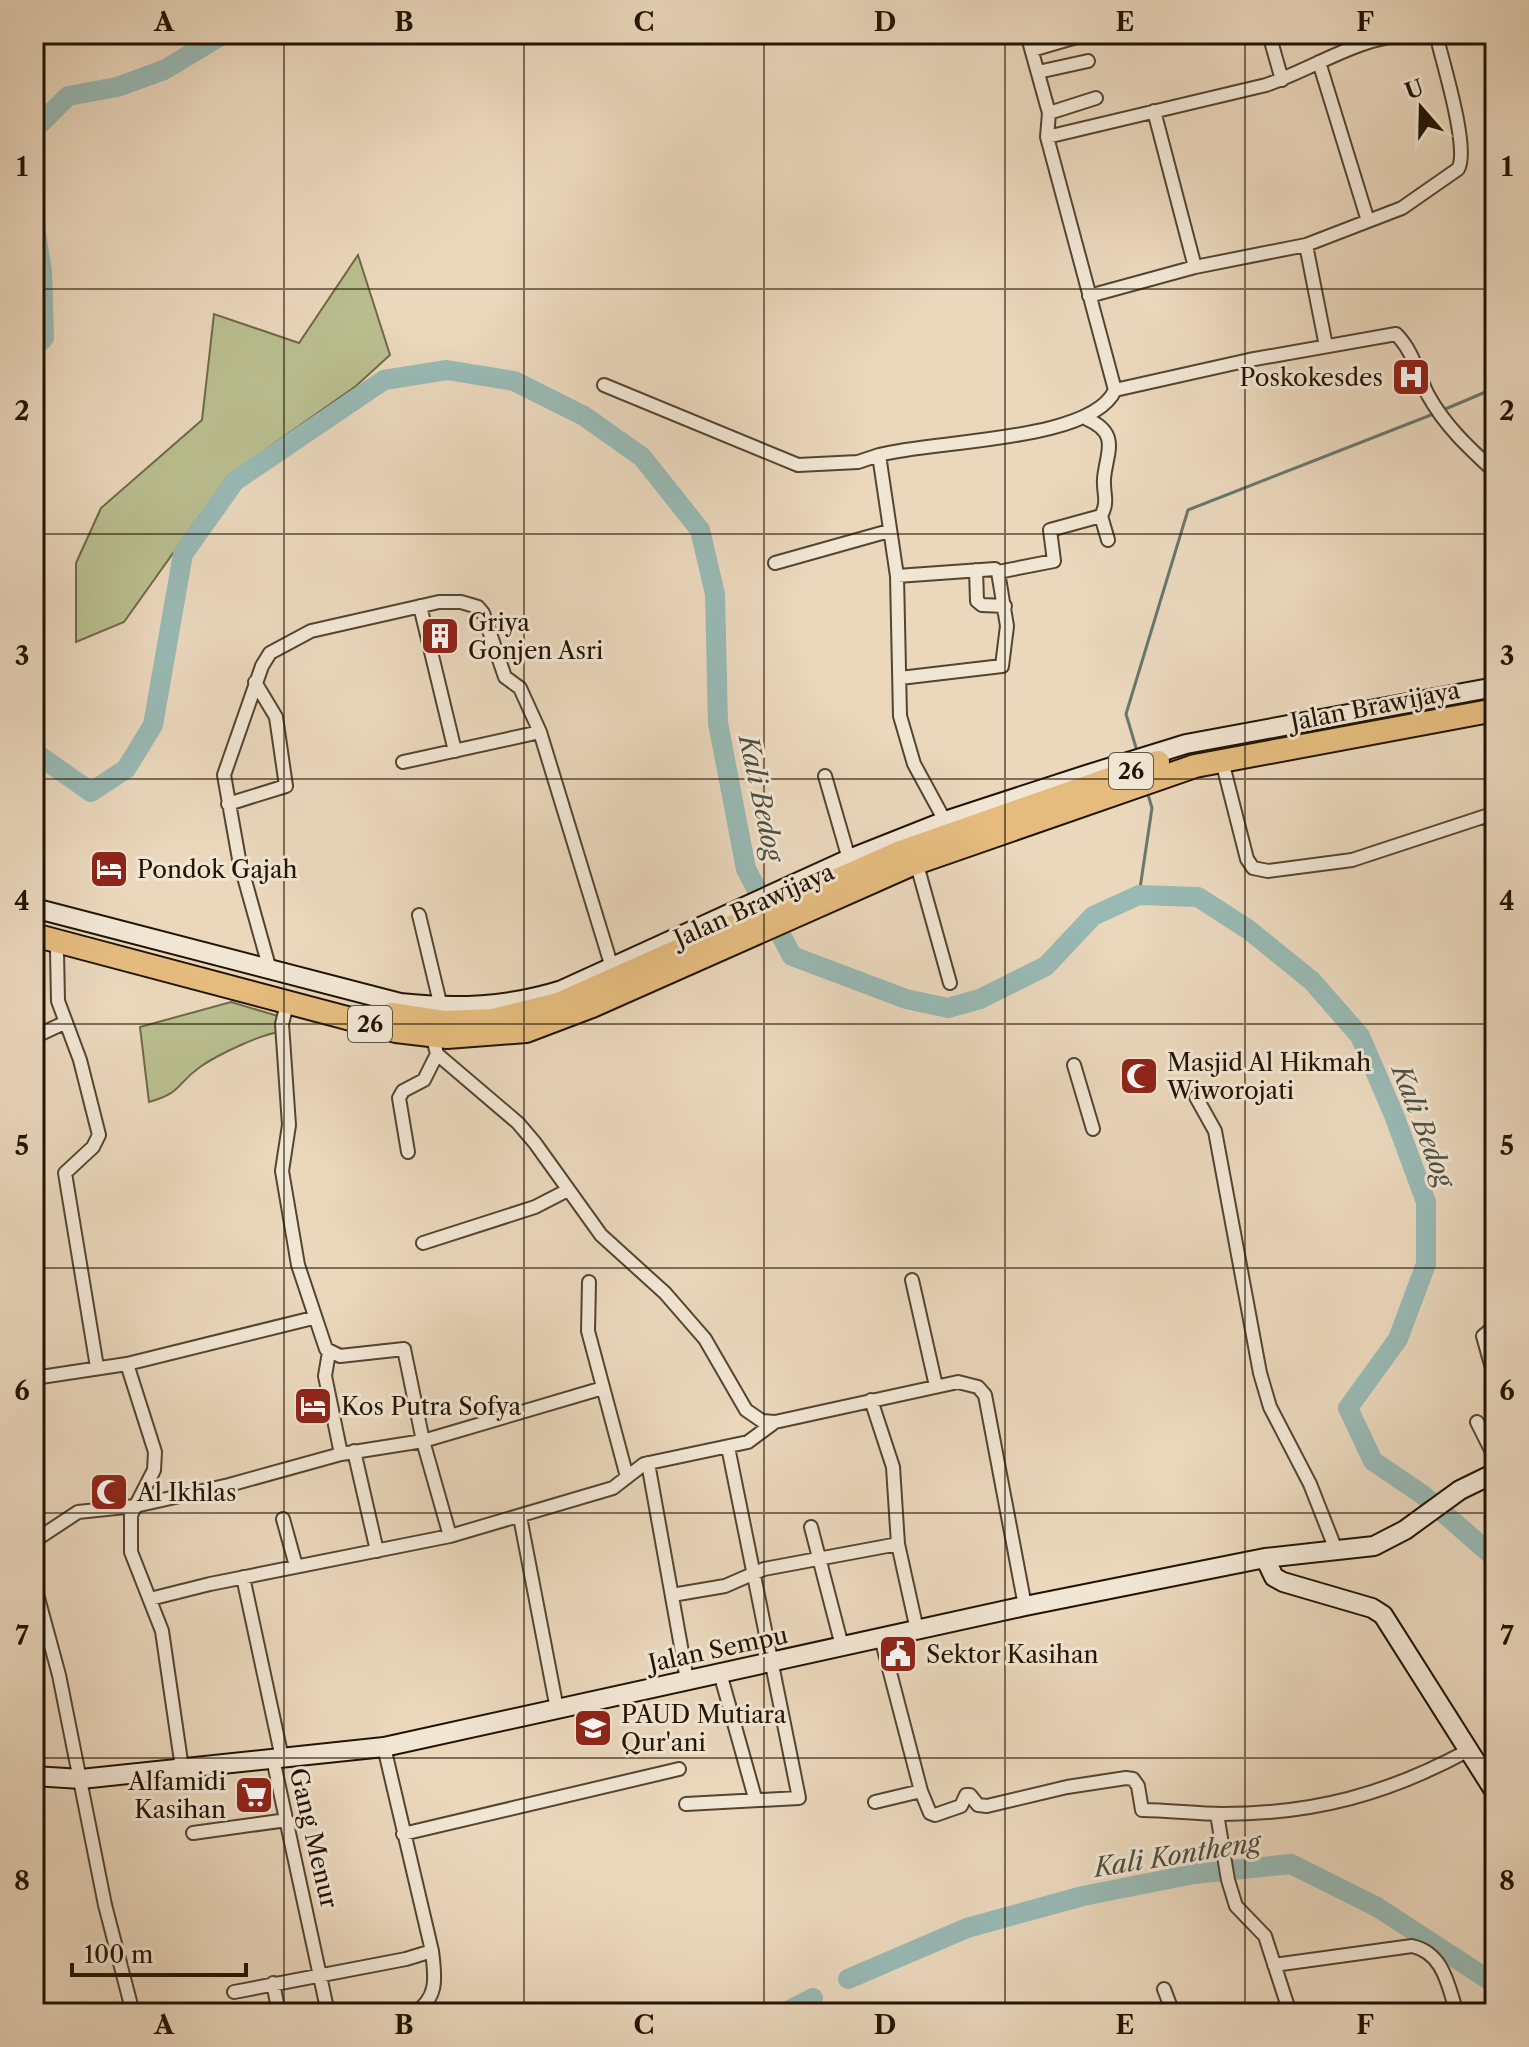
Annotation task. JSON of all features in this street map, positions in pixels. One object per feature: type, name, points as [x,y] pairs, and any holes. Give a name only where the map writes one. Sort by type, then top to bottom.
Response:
[{"type":"highway","name":"Jalan Brawijaya","points":[[34,935],[396,1031],[447,1037],[526,1031],[592,1006],[698,948],[787,909],[898,853],[1015,819],[1189,753],[1495,695]]},
{"type":"highway","name":"Jalan Brawijaya","points":[[1098,790],[1147,788],[1223,766],[1495,710]]},
{"type":"highway","points":[[1223,766],[1495,719]]},
{"type":"highway","points":[[787,909],[919,872],[1098,790]]},
{"type":"highway","name":"Jalan Brawijaya","points":[[34,920],[399,1016],[444,1022],[525,1015],[558,1004],[613,971],[698,948]]},
{"type":"street","points":[[604,385],[798,465],[858,462],[879,455],[1032,432],[1087,419],[1110,402],[1115,390],[1047,137],[1049,113],[1042,71],[1036,49],[1027,34]]},
{"type":"street","points":[[1269,34],[1282,80]]},
{"type":"street","points":[[1047,137],[1282,80],[1367,41],[1409,34]]},
{"type":"street","points":[[1089,296],[1195,267],[1306,245],[1402,208],[1458,169],[1462,159],[1459,137],[1436,34]]},
{"type":"street","points":[[1036,49],[1080,36]]},
{"type":"street","points":[[1042,71],[1088,61]]},
{"type":"street","points":[[1319,62],[1368,221]]},
{"type":"street","points":[[1049,113],[1096,98]]},
{"type":"street","points":[[1154,111],[1195,267]]},
{"type":"street","points":[[1306,245],[1326,346]]},
{"type":"street","points":[[1115,390],[1249,360],[1396,334],[1407,345],[1427,393],[1446,425],[1495,472]]},
{"type":"street","points":[[1087,419],[1105,435],[1112,453],[1104,483],[1107,504],[1101,516],[1108,540]]},
{"type":"street","points":[[879,455],[897,576],[900,716],[906,743],[945,821]]},
{"type":"street","points":[[897,576],[995,569],[998,572],[1053,561],[1051,529],[1101,516]]},
{"type":"street","points":[[775,563],[889,531]]},
{"type":"street","points":[[976,570],[977,601],[982,605],[1005,606]]},
{"type":"street","points":[[900,678],[1002,666],[1007,638],[998,572]]},
{"type":"street","points":[[34,908],[270,970],[400,1003],[441,1007],[523,1003],[613,971],[540,732],[520,688],[505,677],[483,613],[478,607],[461,602],[420,606],[311,631],[270,653],[255,682],[224,775],[228,804],[270,970]]},
{"type":"street","points":[[420,606],[455,751]]},
{"type":"street","points":[[228,804],[286,786],[276,717],[255,682]]},
{"type":"street","points":[[787,909],[849,859],[945,821],[1098,790],[1186,744],[1495,687]]},
{"type":"street","points":[[403,762],[540,732]]},
{"type":"street","points":[[1223,766],[1247,859],[1253,868],[1268,871],[1352,860],[1492,814],[1495,838]]},
{"type":"street","points":[[825,776],[849,859]]},
{"type":"street","points":[[919,872],[950,983]]},
{"type":"street","points":[[419,915],[441,1007]]},
{"type":"street","points":[[34,945],[436,1050],[535,1037],[698,948]]},
{"type":"street","points":[[57,951],[56,991],[64,1023],[80,1060],[99,1135],[93,1147],[65,1173],[97,1367]]},
{"type":"street","points":[[285,1012],[282,1024],[289,1125],[282,1171],[298,1265],[313,1318],[329,1352],[325,1376],[377,1551]]},
{"type":"street","points":[[34,1037],[64,1023]]},
{"type":"street","points":[[408,1152],[399,1098],[403,1091],[424,1080],[436,1050]]},
{"type":"street","points":[[436,1050],[518,1123],[601,1235],[665,1293],[705,1339],[746,1410],[762,1421],[775,1422],[936,1386],[969,1383],[985,1395],[1025,1606]]},
{"type":"street","points":[[1074,1065],[1093,1129]]},
{"type":"street","points":[[1196,1097],[1215,1131],[1260,1373],[1270,1407],[1310,1484],[1336,1550]]},
{"type":"street","points":[[423,1243],[535,1207],[568,1190]]},
{"type":"street","points":[[912,1280],[936,1386]]},
{"type":"street","points":[[589,1282],[588,1331],[627,1477]]},
{"type":"street","points":[[34,1378],[127,1364],[313,1318]]},
{"type":"street","points":[[1495,1326],[1483,1336],[1495,1379]]},
{"type":"street","points":[[329,1352],[340,1356],[404,1349],[423,1441],[450,1536]]},
{"type":"street","points":[[127,1364],[155,1452],[154,1470],[135,1506],[129,1533],[131,1552],[162,1631],[182,1768]]},
{"type":"street","points":[[34,1541],[78,1512],[135,1506],[292,1470],[347,1452],[423,1441],[603,1388]]},
{"type":"street","points":[[871,1400],[893,1467],[898,1544],[917,1630]]},
{"type":"street","points":[[150,1599],[243,1577],[450,1536],[520,1517],[613,1488],[648,1463],[748,1442],[775,1422]]},
{"type":"street","points":[[1477,1422],[1495,1458]]},
{"type":"street","points":[[686,1804],[799,1798],[728,1447]]},
{"type":"street","points":[[648,1463],[687,1680]]},
{"type":"street","name":"Jalan Sempu","points":[[34,1776],[81,1779],[384,1747],[1025,1606],[1265,1558],[1374,1546],[1405,1530],[1460,1490],[1495,1473]]},
{"type":"street","points":[[520,1517],[557,1709]]},
{"type":"street","points":[[283,1519],[296,1566]]},
{"type":"street","points":[[811,1527],[842,1646]]},
{"type":"street","points":[[672,1595],[725,1586],[753,1574],[898,1544]]},
{"type":"street","points":[[1265,1558],[1274,1577],[1283,1582],[1372,1608],[1383,1615],[1495,1792]]},
{"type":"street","name":"Gang Menur","points":[[243,1577],[287,1820],[328,2013]]},
{"type":"street","points":[[34,1583],[81,1779],[105,1905],[133,2013]]},
{"type":"street","points":[[881,1638],[921,1791],[930,1813],[935,1815],[961,1806],[966,1795],[970,1795],[978,1805],[987,1806],[1067,1787],[1126,1778],[1133,1779],[1138,1786],[1142,1810],[1217,1814],[1268,1812],[1343,1802],[1418,1778],[1469,1750]]},
{"type":"street","points":[[720,1673],[755,1798]]},
{"type":"street","points":[[384,1747],[432,1951],[436,1983],[432,1997],[415,2013]]},
{"type":"street","points":[[403,1834],[679,1769]]},
{"type":"street","points":[[875,1802],[921,1791]]},
{"type":"street","points":[[1217,1814],[1228,1880],[1236,1906],[1261,1929],[1290,2013]]},
{"type":"street","points":[[193,1833],[287,1820]]},
{"type":"street","points":[[1274,1965],[1412,1946],[1424,1948],[1443,1969],[1457,2013]]},
{"type":"street","points":[[234,1992],[432,1951]]},
{"type":"street","points":[[273,1983],[279,2013]]},
{"type":"street","points":[[1164,1989],[1173,2013]]},
{"type":"green space","points":[[358,255],[390,355],[356,386],[228,476],[124,622],[76,642],[76,563],[101,508],[202,420],[214,314],[299,343]]},
{"type":"green space","points":[[231,1002],[278,1016],[280,1032],[217,1057],[192,1073],[173,1091],[149,1102],[140,1027]]},
{"type":"waterway","name":"Kali Bedog","points":[[34,130],[68,96],[117,87],[164,70],[224,34]]},
{"type":"waterway","name":"Kali Bedog","points":[[34,221],[42,272],[44,338],[34,348]]},
{"type":"waterway","name":"Kali Bedog","points":[[34,752],[91,792],[126,769],[153,725],[183,554],[235,481],[384,380],[447,370],[514,381],[584,416],[642,457],[700,530],[715,594],[718,723],[746,869],[792,956],[906,999],[948,1008],[980,999],[1046,966],[1093,916],[1139,895],[1198,897],[1249,930],[1312,981],[1360,1036],[1394,1115],[1426,1202],[1426,1264],[1398,1339],[1348,1408],[1373,1461],[1423,1495],[1495,1558]]},
{"type":"waterway","points":[[1443,410],[1495,388]]},
{"type":"waterway","points":[[1137,751],[1126,714],[1188,510],[1436,413]]},
{"type":"waterway","points":[[1139,895],[1152,808],[1147,791]]},
{"type":"waterway","name":"Kali Kontheng","points":[[848,1979],[967,1928],[1083,1896],[1194,1874],[1291,1864],[1377,1907],[1495,1984]]},
{"type":"waterway","name":"Kali Kontheng","points":[[784,2013],[813,1998]]},
{"type":"place","name":"Poskokesdes","points":[[1411,377]]},
{"type":"place","name":"Griya Gonjen Asri","points":[[440,636]]},
{"type":"place","name":"Pondok Gajah","points":[[109,869]]},
{"type":"place","name":"Masjid Al Hikmah Wiworojati","points":[[1139,1076]]},
{"type":"place","name":"Kos Putra Sofya","points":[[313,1406]]},
{"type":"place","name":"Al Ikhlas","points":[[109,1492]]},
{"type":"place","name":"Sektor Kasihan","points":[[898,1654]]},
{"type":"place","name":"PAUD Mutiara Qur'ani","points":[[593,1728]]},
{"type":"place","name":"Alfamidi Kasihan","points":[[254,1795]]}]
